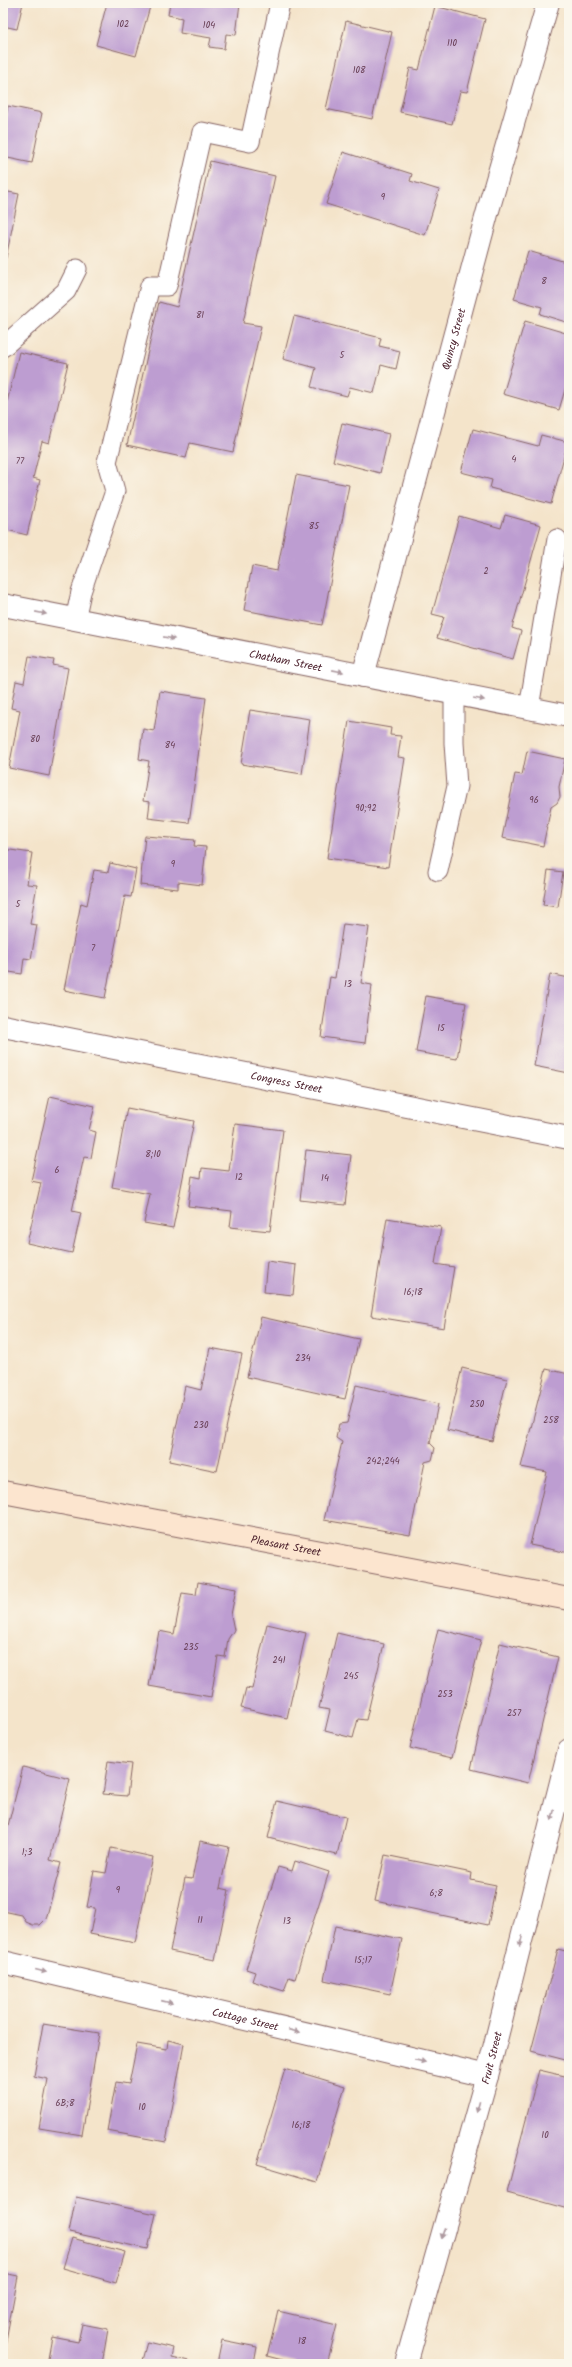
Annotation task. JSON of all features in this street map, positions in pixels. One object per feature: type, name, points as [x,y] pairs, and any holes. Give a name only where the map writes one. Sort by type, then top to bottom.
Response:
[{"type":"main road","name":"Pleasant Street","points":[[3,1492],[569,1599]]},
{"type":"street","name":"Quincy Street","points":[[363,676],[487,214],[548,3]]},
{"type":"street","name":"Chatham Street","points":[[3,605],[569,716]]},
{"type":"street","name":"Congress Street","points":[[3,1026],[569,1138]]},
{"type":"street","name":"Fruit Street","points":[[406,2364],[487,2076],[569,1750]]},
{"type":"street","name":"Cottage Street","points":[[3,1962],[487,2076]]},
{"type":"lane","points":[[76,620],[81,592],[115,490],[107,462],[150,286],[167,286],[202,132],[250,142],[280,3]]},
{"type":"lane","points":[[3,347],[66,291],[77,269]]},
{"type":"lane","points":[[529,708],[557,539]]},
{"type":"lane","points":[[438,871],[457,786],[454,743],[454,694]]},
{"type":"building","points":[[3,3],[23,3],[17,29],[3,26]]},
{"type":"building","points":[[107,3],[151,3],[136,56],[96,45]]},
{"type":"building","points":[[170,3],[240,3],[236,35],[226,34],[224,49],[209,47],[211,38],[180,33],[182,18],[168,15]]},
{"type":"building","points":[[435,6],[485,19],[467,92],[460,91],[452,124],[400,112],[410,68],[419,70]]},
{"type":"building","points":[[346,21],[392,32],[372,119],[326,109]]},
{"type":"building","points":[[8,106],[42,113],[32,163],[3,157],[3,131]]},
{"type":"building","points":[[343,152],[412,174],[410,181],[439,190],[425,235],[326,204]]},
{"type":"building","points":[[210,161],[275,176],[243,323],[261,326],[233,452],[190,443],[186,458],[127,445],[159,302],[177,307]]},
{"type":"building","points":[[3,191],[19,194],[6,258],[3,258]]},
{"type":"building","points":[[528,251],[569,263],[569,323],[540,314],[542,307],[514,299]]},
{"type":"building","points":[[294,316],[381,338],[379,346],[400,351],[396,369],[381,365],[374,393],[350,387],[347,396],[311,387],[316,368],[283,359]]},
{"type":"building","points":[[525,321],[569,334],[569,376],[559,410],[503,394]]},
{"type":"building","points":[[19,352],[68,363],[49,443],[42,441],[33,478],[40,480],[27,535],[3,529],[3,419]]},
{"type":"building","points":[[342,423],[389,434],[380,473],[333,461]]},
{"type":"building","points":[[473,429],[538,446],[541,435],[568,442],[551,504],[490,488],[492,480],[461,472]]},
{"type":"building","points":[[296,475],[349,485],[322,625],[244,610],[252,566],[277,571]]},
{"type":"building","points":[[505,515],[541,525],[512,628],[521,631],[513,659],[437,638],[444,617],[432,614],[459,516],[501,528]]},
{"type":"building","points":[[29,656],[54,660],[53,665],[68,668],[49,776],[9,768],[20,710],[11,708],[16,681],[24,683]]},
{"type":"building","points":[[160,691],[206,698],[189,823],[148,818],[150,802],[143,801],[149,761],[139,759],[143,729],[154,731]]},
{"type":"building","points":[[250,710],[310,719],[302,774],[241,764]]},
{"type":"building","points":[[349,721],[391,728],[390,735],[401,736],[398,757],[405,758],[388,867],[327,858]]},
{"type":"building","points":[[527,751],[565,759],[559,787],[560,797],[557,803],[551,807],[543,846],[502,838],[515,774],[522,775]]},
{"type":"building","points":[[145,836],[195,840],[194,846],[206,847],[202,885],[178,882],[178,889],[140,885]]},
{"type":"building","points":[[3,849],[32,853],[27,884],[37,885],[30,924],[37,925],[31,959],[24,958],[22,974],[3,971]]},
{"type":"building","points":[[110,863],[136,869],[131,897],[125,896],[105,998],[64,990],[81,903],[87,905],[94,870],[108,872]]},
{"type":"building","points":[[548,870],[563,872],[558,907],[543,905]]},
{"type":"building","points":[[343,924],[369,927],[361,983],[372,985],[365,1043],[321,1037],[330,977],[335,978]]},
{"type":"building","points":[[550,974],[569,978],[569,1073],[534,1066]]},
{"type":"building","points":[[426,996],[466,1003],[457,1059],[416,1052]]},
{"type":"building","points":[[50,1096],[95,1106],[89,1130],[96,1132],[91,1158],[84,1157],[72,1211],[81,1213],[72,1253],[27,1243],[41,1183],[31,1181]]},
{"type":"building","points":[[127,1108],[194,1121],[173,1228],[144,1223],[150,1194],[112,1187]]},
{"type":"building","points":[[235,1124],[283,1130],[270,1231],[230,1227],[232,1211],[188,1206],[192,1176],[201,1178],[202,1168],[229,1171]]},
{"type":"building","points":[[306,1150],[351,1155],[345,1205],[300,1200]]},
{"type":"building","points":[[387,1218],[441,1227],[435,1264],[454,1267],[444,1328],[371,1316]]},
{"type":"building","points":[[267,1261],[296,1265],[293,1295],[264,1292]]},
{"type":"building","points":[[261,1317],[359,1339],[345,1399],[247,1377]]},
{"type":"building","points":[[210,1348],[242,1354],[217,1471],[169,1461],[185,1386],[201,1390]]},
{"type":"building","points":[[462,1368],[507,1379],[492,1441],[447,1430]]},
{"type":"building","points":[[546,1369],[569,1374],[569,1553],[530,1545],[547,1472],[521,1467]]},
{"type":"building","points":[[356,1385],[438,1404],[430,1443],[435,1448],[432,1460],[425,1462],[410,1535],[324,1520],[342,1442],[336,1438],[339,1424],[347,1423]]},
{"type":"building","points":[[198,1582],[236,1589],[231,1615],[234,1630],[228,1639],[225,1657],[218,1656],[211,1697],[149,1686],[159,1631],[174,1634],[182,1593],[196,1595]]},
{"type":"building","points":[[267,1624],[306,1633],[287,1718],[241,1708],[246,1688],[252,1689]]},
{"type":"building","points":[[438,1629],[481,1640],[452,1758],[410,1748]]},
{"type":"building","points":[[337,1633],[384,1644],[366,1720],[358,1719],[353,1738],[325,1731],[330,1710],[319,1708]]},
{"type":"building","points":[[500,1643],[558,1657],[528,1783],[471,1769]]},
{"type":"building","points":[[108,1761],[131,1764],[127,1796],[103,1794]]},
{"type":"building","points":[[23,1767],[70,1779],[50,1860],[61,1863],[46,1919],[40,1925],[33,1925],[26,1922],[22,1915],[3,1911],[3,1845]]},
{"type":"building","points":[[277,1801],[346,1817],[337,1855],[268,1838]]},
{"type":"building","points":[[200,1841],[229,1847],[220,1888],[229,1890],[215,1960],[170,1951],[185,1878],[192,1879]]},
{"type":"building","points":[[111,1848],[153,1857],[135,1943],[90,1934],[95,1908],[87,1907],[94,1871],[106,1873]]},
{"type":"building","points":[[385,1855],[472,1873],[471,1880],[496,1885],[488,1925],[375,1901]]},
{"type":"building","points":[[295,1861],[329,1872],[295,1979],[289,1977],[284,1991],[252,1981],[255,1972],[246,1969],[278,1867],[292,1871]]},
{"type":"building","points":[[335,1926],[402,1939],[390,1994],[324,1980]]},
{"type":"building","points":[[558,1949],[569,1952],[569,2061],[531,2051]]},
{"type":"building","points":[[43,2024],[99,2033],[82,2135],[39,2128],[48,2079],[34,2076]]},
{"type":"building","points":[[168,2040],[184,2044],[166,2142],[107,2131],[116,2082],[129,2084],[137,2044],[167,2049]]},
{"type":"building","points":[[285,2068],[345,2086],[317,2182],[257,2164]]},
{"type":"building","points":[[539,2070],[569,2077],[569,2209],[507,2192]]},
{"type":"building","points":[[76,2197],[156,2214],[148,2249],[69,2232]]},
{"type":"building","points":[[72,2238],[125,2252],[116,2283],[63,2268]]},
{"type":"building","points":[[3,2273],[18,2276],[4,2351],[3,2351]]},
{"type":"building","points":[[278,2311],[337,2325],[327,2364],[298,2364],[267,2356]]},
{"type":"building","points":[[82,2324],[108,2329],[102,2364],[47,2364],[52,2337],[78,2342]]},
{"type":"building","points":[[222,2340],[257,2347],[254,2364],[217,2364]]},
{"type":"building","points":[[147,2342],[173,2348],[171,2357],[189,2361],[188,2364],[141,2364]]}]
